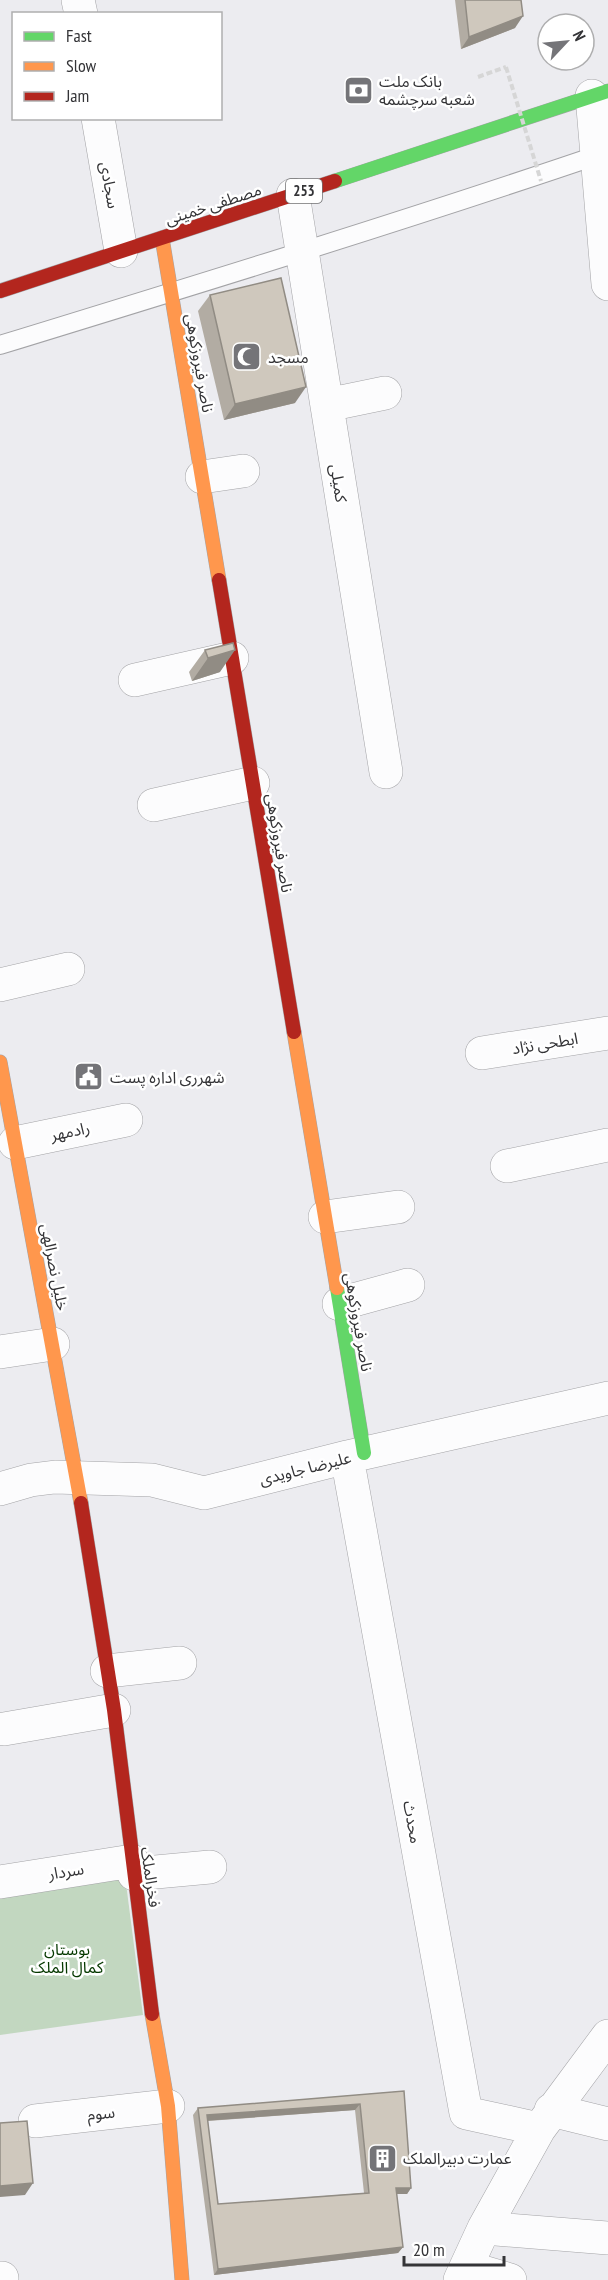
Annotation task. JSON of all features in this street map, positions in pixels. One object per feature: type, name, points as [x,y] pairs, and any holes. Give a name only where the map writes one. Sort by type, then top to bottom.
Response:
[{"type":"street","points":[[600,93],[608,284]]},
{"type":"street","name":"مصطفی خمینی","points":[[0,291],[600,93]]},
{"type":"street","name":"سجادی","points":[[98,120],[121,251]]},
{"type":"street","name":"کمیلی","points":[[293,195],[386,772]]},
{"type":"street","name":"ناصر فیروزکوهی","points":[[162,238],[339,1304],[356,1455]]},
{"type":"street","points":[[327,405],[385,393]]},
{"type":"street","points":[[202,477],[243,471]]},
{"type":"street","points":[[135,680],[232,658]]},
{"type":"street","points":[[154,804],[253,783]]},
{"type":"street","points":[[0,985],[68,969]]},
{"type":"street","name":"ابطحی نژاد","points":[[482,1053],[608,1033]]},
{"type":"street","name":"خلیل نصرالهی","points":[[0,1062],[77,1479]]},
{"type":"street","name":"رادمهر","points":[[15,1143],[126,1120]]},
{"type":"street","points":[[507,1166],[608,1145]]},
{"type":"street","points":[[325,1217],[398,1207]]},
{"type":"street","points":[[339,1304],[408,1286]]},
{"type":"street","points":[[0,1352],[52,1344]]},
{"type":"street","name":"علیرضا جاویدی","points":[[0,1489],[31,1480],[55,1477],[152,1480],[204,1493],[356,1455],[608,1398]]},
{"type":"street","name":"محدث","points":[[356,1455],[466,2113],[545,2119]]},
{"type":"street","name":"فخرالملک","points":[[77,1479],[114,1710],[133,1867],[168,2106],[182,2280]]},
{"type":"street","points":[[107,1671],[180,1663]]},
{"type":"street","points":[[4,1729],[114,1710]]},
{"type":"street","name":"سردار","points":[[0,1882],[133,1867],[210,1867]]},
{"type":"street","points":[[510,2280],[463,2273],[484,2228],[545,2119],[608,2036]]},
{"type":"street","name":"سوم","points":[[35,2121],[168,2106]]},
{"type":"street","points":[[545,2119],[608,2124]]},
{"type":"street","points":[[484,2228],[608,2238]]},
{"type":"lane","points":[[0,345],[302,250],[378,229],[602,154]]},
{"type":"path","points":[[478,76],[506,67],[541,181]]},
{"type":"green space","name":"بوستان کمال الملک","points":[[124,1868],[143,2015],[0,2035],[0,1885]]},
{"type":"building","points":[[465,0],[521,0],[523,16],[469,37]]},
{"type":"building","name":"مسجد","points":[[281,278],[306,387],[235,404],[210,295]]},
{"type":"building","points":[[233,643],[235,650],[208,658],[205,650]]},
{"type":"building","name":"عمارت دبیرالملک","points":[[404,2091],[411,2188],[396,2188],[403,2247],[218,2269],[198,2108]],"holes":[[[360,2104],[369,2193],[218,2204],[207,2115]]]},
{"type":"building","points":[[27,2121],[33,2183],[0,2186],[0,2123]]},
{"type":"traffic: fast","points":[[335,181],[608,91]]},
{"type":"traffic: fast","points":[[337,1288],[364,1453]]},
{"type":"traffic: slow","points":[[162,238],[219,580]]},
{"type":"traffic: slow","points":[[294,1032],[337,1288]]},
{"type":"traffic: slow","points":[[0,1062],[81,1503]]},
{"type":"traffic: slow","points":[[152,2014],[168,2106],[182,2280]]},
{"type":"traffic: jam","points":[[0,291],[335,181]]},
{"type":"traffic: jam","points":[[219,580],[294,1032]]},
{"type":"traffic: jam","points":[[81,1503],[114,1710],[152,2014]]},
{"type":"place","name":"بانک ملت شعبه سرچشمه","points":[[358,90]]},
{"type":"place","name":"مسجد","points":[[247,357]]},
{"type":"place","name":"شهرری اداره پست","points":[[89,1077]]},
{"type":"place","name":"عمارت دبیرالملک","points":[[382,2158]]}]
